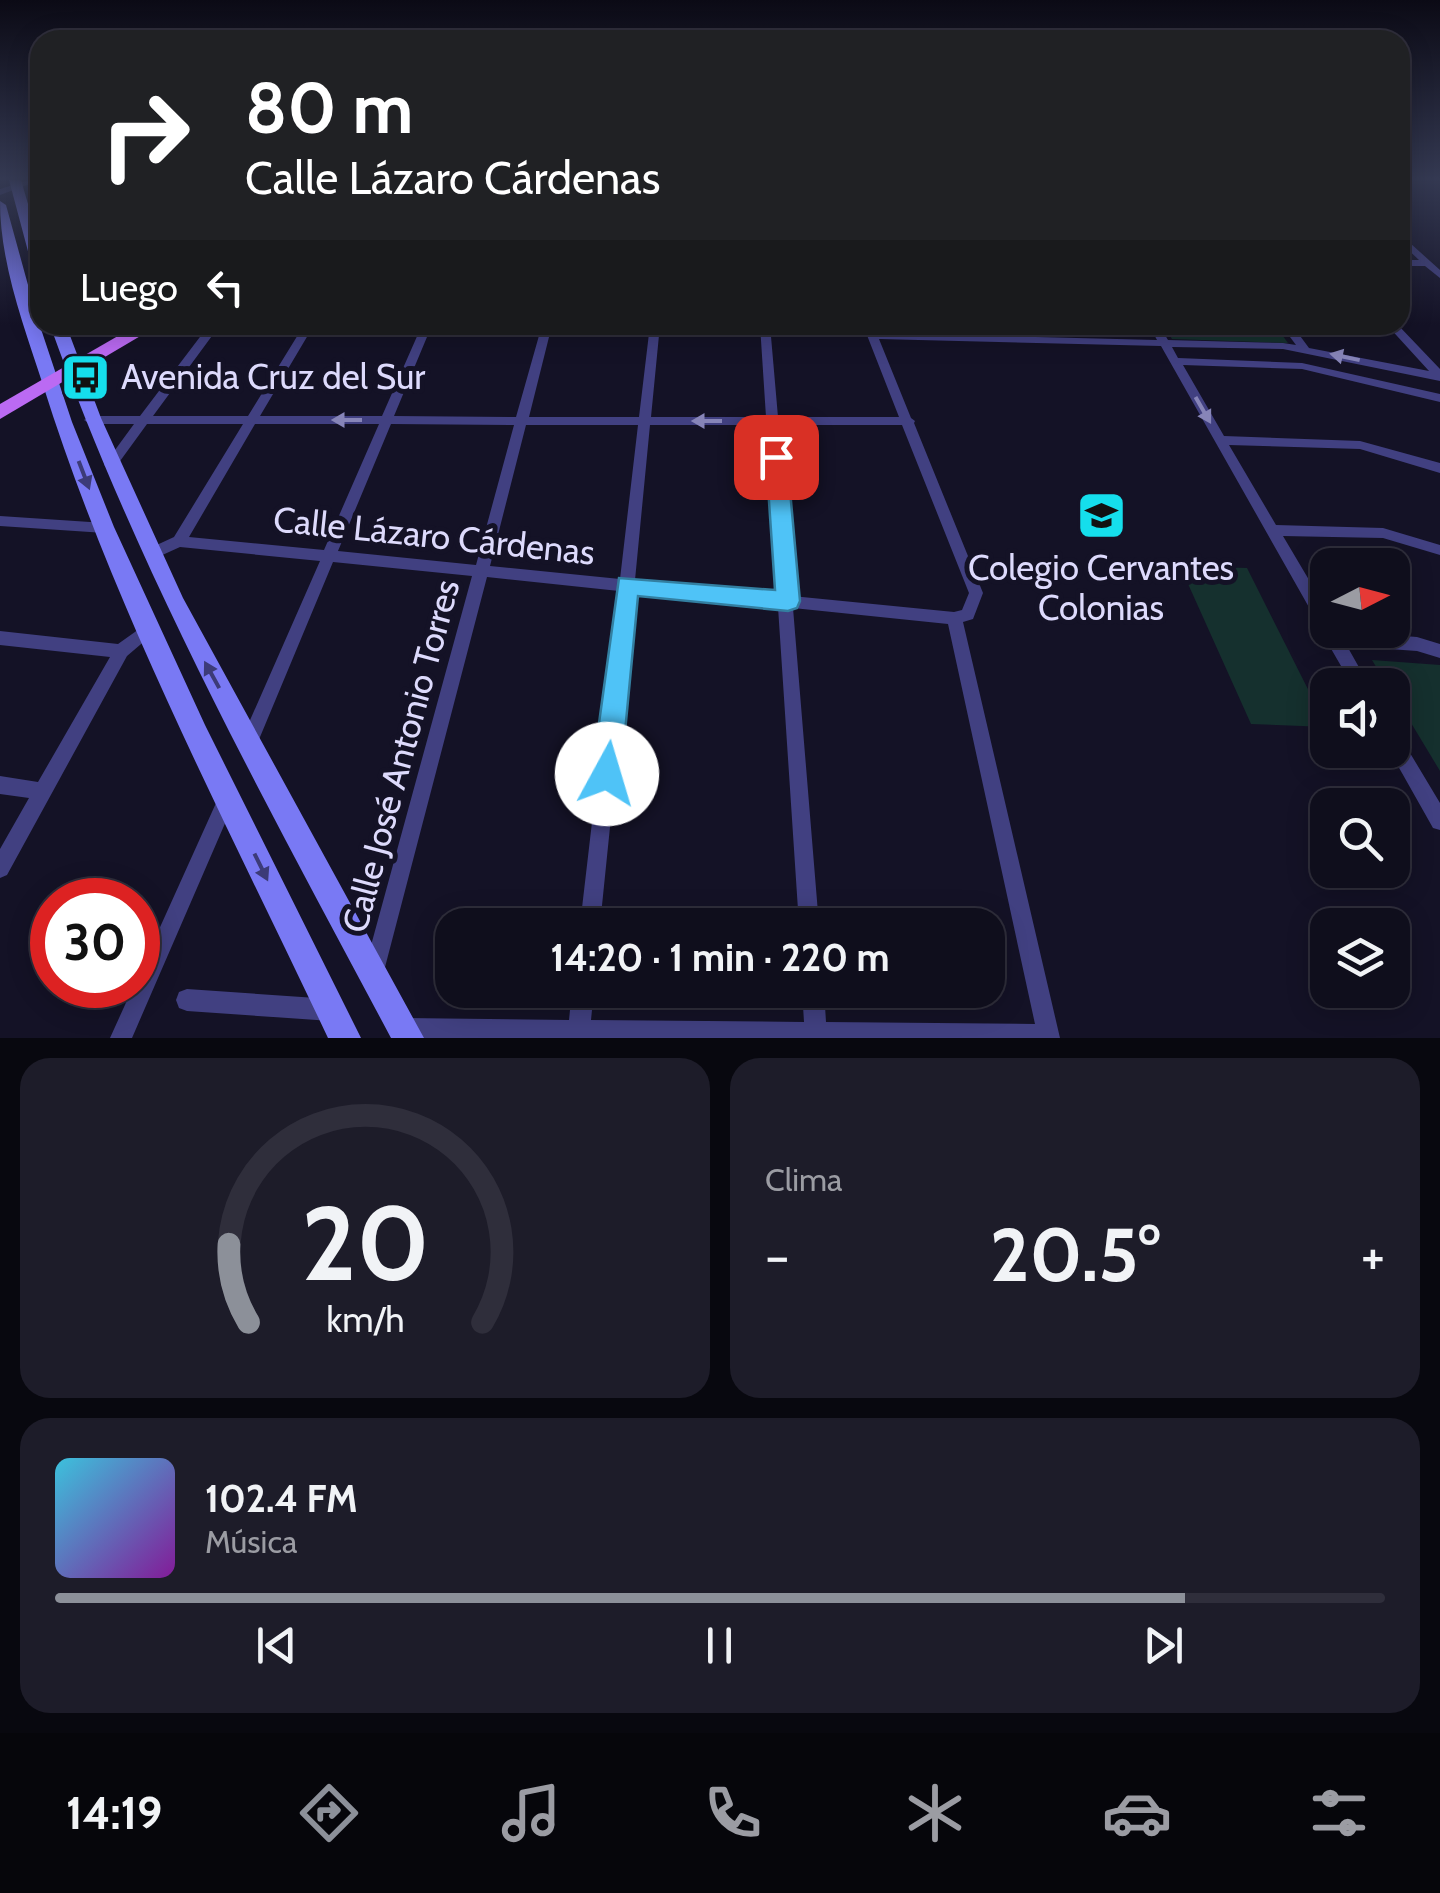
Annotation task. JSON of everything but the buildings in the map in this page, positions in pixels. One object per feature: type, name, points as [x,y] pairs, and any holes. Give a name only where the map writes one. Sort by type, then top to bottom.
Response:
[{"type":"main road","points":[[2,228],[6,262],[30,329]]},
{"type":"main road","points":[[32,335],[105,528],[149,628],[344,1038]]},
{"type":"main road","points":[[62,335],[90,420],[153,554],[406,1034]]},
{"type":"main road","points":[[71,362],[108,335]]},
{"type":"main road","points":[[0,413],[47,376],[129,335]]},
{"type":"main road","points":[[0,394],[47,376]]},
{"type":"street","points":[[1410,245],[1434,263],[1440,275]]},
{"type":"street","points":[[110,465],[207,335]]},
{"type":"street","points":[[153,554],[179,541],[303,335]]},
{"type":"street","points":[[249,742],[423,335]]},
{"type":"street","name":"Calle José Antonio Torres","points":[[374,972],[544,335]]},
{"type":"street","points":[[592,908],[654,335]]},
{"type":"street","points":[[766,335],[808,908]]},
{"type":"street","points":[[406,1034],[1049,1037],[954,618],[968,615],[976,593],[873,335]]},
{"type":"street","points":[[978,335],[1304,348],[1440,377]]},
{"type":"street","points":[[1160,335],[1310,596]]},
{"type":"street","points":[[1294,335],[1304,348]]},
{"type":"street","points":[[1401,335],[1440,377]]},
{"type":"street","points":[[1175,361],[1302,366],[1440,398]]},
{"type":"street","points":[[90,420],[909,421]]},
{"type":"street","points":[[1220,440],[1360,445],[1440,468]]},
{"type":"street","points":[[0,521],[105,528]]},
{"type":"street","points":[[1272,530],[1383,533],[1440,550]]},
{"type":"street","name":"Calle Lázaro Cárdenas","points":[[179,541],[954,618]]},
{"type":"street","points":[[0,868],[121,651],[149,628]]},
{"type":"street","points":[[0,638],[121,651]]},
{"type":"street","points":[[1410,643],[1440,652]]},
{"type":"street","points":[[1409,768],[1440,821]]},
{"type":"street","points":[[0,785],[43,791]]},
{"type":"street","points":[[121,1038],[227,797]]},
{"type":"street","points":[[187,1000],[332,1010]]},
{"type":"street","points":[[579,1034],[581,1008]]},
{"type":"street","points":[[814,1008],[816,1035]]},
{"type":"green space","points":[[1170,335],[1282,335],[1288,343],[1172,339]]},
{"type":"green space","points":[[1180,566],[1247,568],[1310,693],[1310,726],[1251,724]]},
{"type":"green space","points":[[1372,660],[1440,665],[1440,771],[1410,721],[1410,668],[1377,668]]},
{"type":"place","name":"Avenida Cruz del Sur","points":[[86,377]]},
{"type":"place","name":"Colegio Cervantes Colonias","points":[[1101,516]]},
{"type":"route","points":[[607,774],[627,585],[788,601],[776,457]]}]
